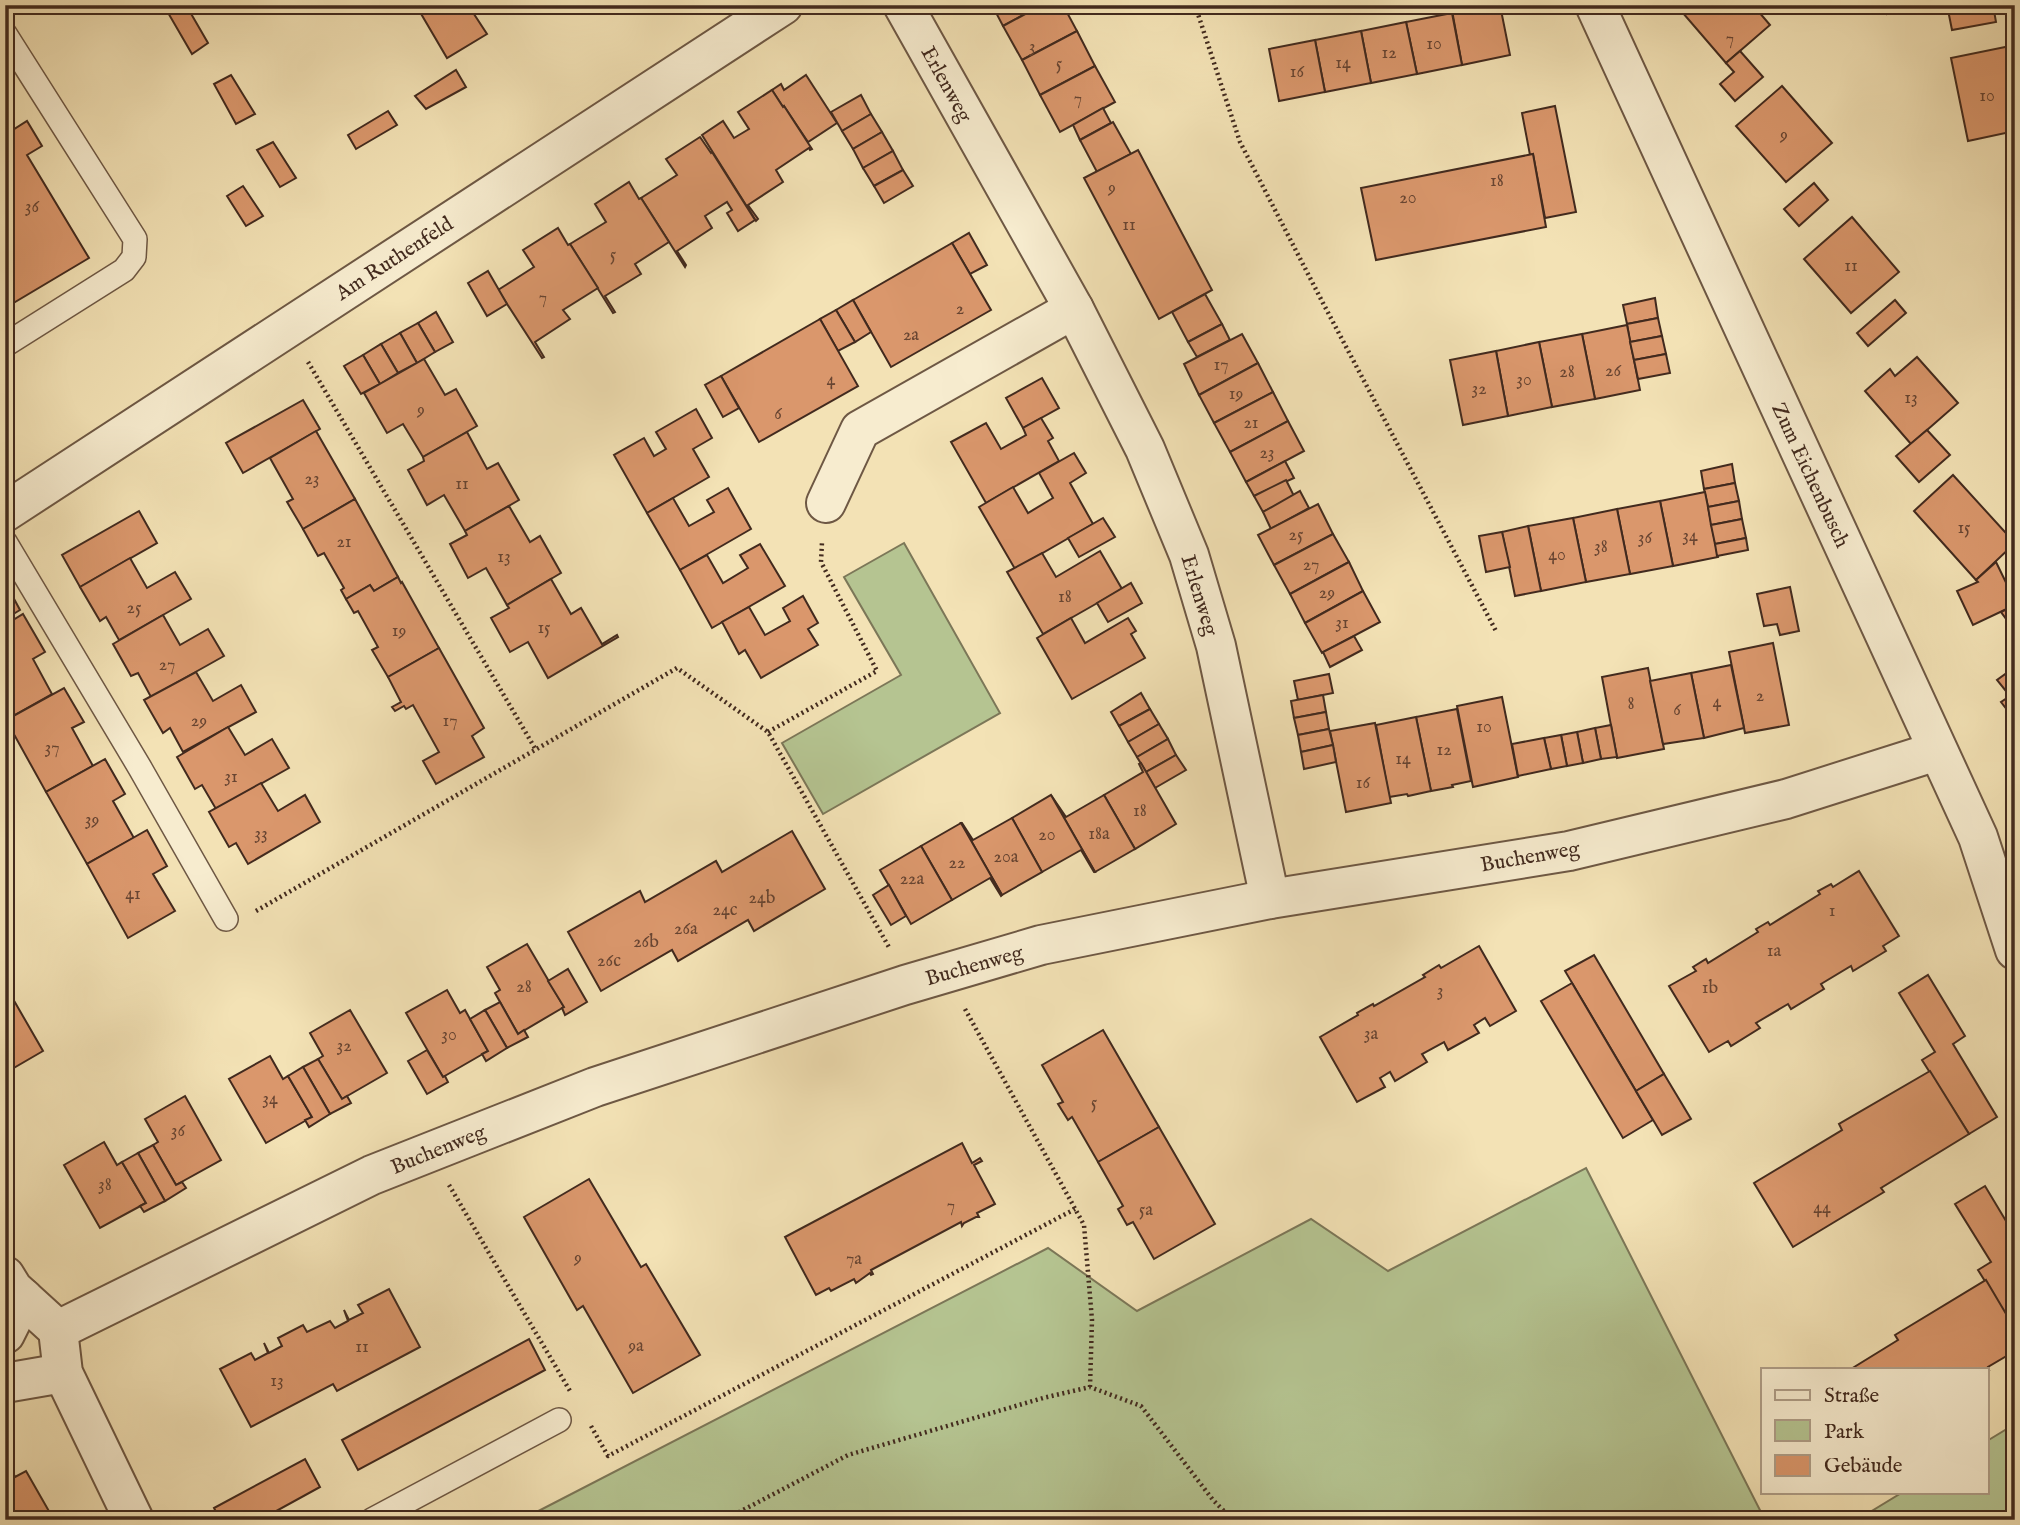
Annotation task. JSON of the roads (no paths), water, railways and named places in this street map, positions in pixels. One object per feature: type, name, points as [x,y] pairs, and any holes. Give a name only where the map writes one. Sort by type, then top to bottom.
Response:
[{"type":"street","name":"Am Ruthenfeld","points":[[5,512],[783,5]]},
{"type":"street","name":"Erlenweg","points":[[903,5],[1074,309],[1145,449],[1189,555],[1216,646],[1270,899]]},
{"type":"street","name":"Zum Eichenbusch","points":[[1595,5],[1978,837],[2015,950]]},
{"type":"street","points":[[826,503],[860,430],[1074,309]]},
{"type":"street","name":"Buchenweg","points":[[58,1330],[372,1175],[594,1087],[905,985],[1041,945],[1270,899],[1569,851],[1786,799],[1937,751]]},
{"type":"street","points":[[14,1287],[58,1330],[63,1373],[134,1520]]},
{"type":"street","points":[[5,1334],[14,1287]]},
{"type":"street","points":[[5,1383],[63,1373]]},
{"type":"lane","points":[[5,34],[135,239],[134,257],[124,270],[5,345]]},
{"type":"lane","points":[[5,542],[140,768],[226,919]]},
{"type":"lane","points":[[372,1520],[559,1420]]}]
